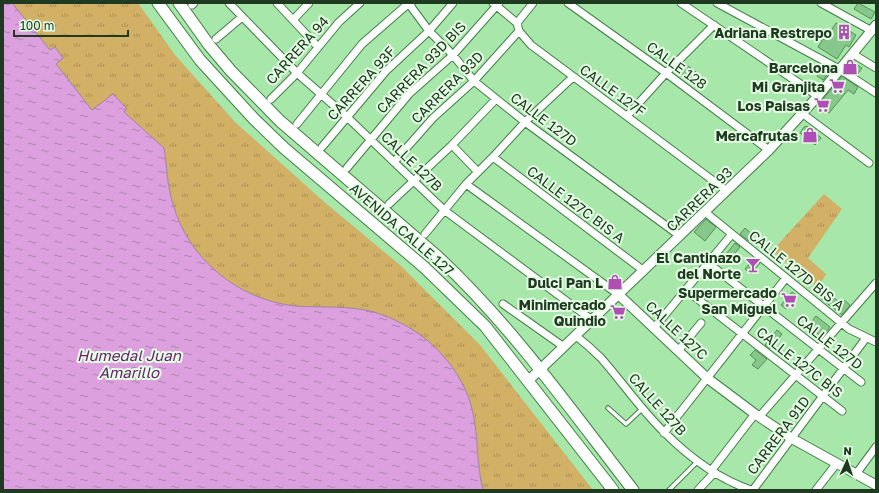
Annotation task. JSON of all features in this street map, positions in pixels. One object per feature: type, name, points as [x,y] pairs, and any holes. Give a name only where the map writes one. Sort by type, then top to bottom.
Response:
[{"type":"main road","name":"AVENIDA CALLE 127","points":[[158,3],[200,60],[254,119],[284,148],[445,286],[485,326],[613,490]]},
{"type":"main road","name":"AVENIDA CALLE 127","points":[[179,3],[212,48],[248,90],[280,121],[454,273],[499,319],[633,490]]},
{"type":"street","name":"CALLE 127B","points":[[229,3],[297,73],[347,117],[444,210],[592,320]]},
{"type":"street","points":[[277,3],[318,47]]},
{"type":"street","points":[[293,20],[309,3]]},
{"type":"street","name":"CARRERA 94","points":[[271,99],[297,73],[339,22],[360,3]]},
{"type":"street","points":[[297,124],[362,44],[409,3]]},
{"type":"street","name":"CALLE 127D","points":[[409,3],[429,31],[474,81],[525,122],[680,236]]},
{"type":"street","name":"CARRERA 93F","points":[[322,147],[386,71],[429,31],[453,3]]},
{"type":"street","points":[[496,4],[517,23],[533,3]]},
{"type":"street","name":"CALLE 128","points":[[568,3],[666,73],[769,150]]},
{"type":"street","points":[[681,3],[818,96]]},
{"type":"street","points":[[717,3],[841,70],[876,93]]},
{"type":"street","points":[[821,3],[875,27]]},
{"type":"street","name":"CARRERA 93D BIS","points":[[347,168],[409,94],[452,55],[496,4]]},
{"type":"street","points":[[216,39],[242,17]]},
{"type":"street","name":"CALLE 127F","points":[[517,23],[519,31],[532,45],[727,191]]},
{"type":"street","points":[[627,116],[666,73],[714,25]]},
{"type":"street","name":"CARRERA 93","points":[[528,381],[769,150],[841,70],[875,27]]},
{"type":"street","name":"CARRERA 93D","points":[[394,162],[433,118],[474,81],[519,31]]},
{"type":"street","points":[[853,54],[876,68]]},
{"type":"street","points":[[425,234],[466,184],[525,122],[573,77]]},
{"type":"street","points":[[389,204],[452,145],[496,99]]},
{"type":"street","points":[[803,114],[869,163]]},
{"type":"street","points":[[452,145],[478,172]]},
{"type":"street","name":"CALLE 127C BIS A","points":[[493,157],[644,271]]},
{"type":"street","name":"CALLE 127C","points":[[466,184],[619,295],[707,378],[757,415],[791,438],[876,485]]},
{"type":"street","name":"CALLE 127D BIS A","points":[[705,212],[841,323],[849,329],[873,339]]},
{"type":"street","points":[[654,328],[732,234]]},
{"type":"street","name":"CALLE 127D","points":[[708,263],[861,382]]},
{"type":"street","points":[[664,433],[786,278]]},
{"type":"street","points":[[698,490],[757,415],[796,375],[876,283]]},
{"type":"street","name":"CALLE 127C BIS","points":[[686,290],[842,411]]},
{"type":"street","points":[[503,304],[564,347]]},
{"type":"street","points":[[678,351],[701,323]]},
{"type":"street","name":"CALLE 127B","points":[[576,336],[601,358],[664,433],[713,472],[749,490]]},
{"type":"street","name":"CARRERA 91D","points":[[749,490],[791,438],[843,369],[873,339]]},
{"type":"street","points":[[856,474],[876,447]]},
{"type":"street","points":[[816,490],[837,463]]},
{"type":"lane","points":[[608,408],[626,424],[642,408]]},
{"type":"lane","points":[[669,490],[698,461]]},
{"type":"green space","points":[[12,3],[138,3],[175,55],[235,122],[322,200],[401,266],[480,345],[593,490],[483,490],[480,477],[475,425],[469,400],[464,387],[447,361],[426,340],[414,331],[388,317],[373,312],[354,308],[295,306],[274,302],[254,295],[236,286],[219,273],[203,259],[180,224],[169,190],[164,148],[124,112],[127,109],[92,110],[56,64],[63,58],[50,51]]},
{"type":"green space","points":[[824,194],[842,209],[808,258],[826,274],[818,288],[772,251]]},
{"type":"water","name":"Humedal Juan Amarillo","points":[[3,3],[12,3],[50,50],[55,47],[63,58],[56,64],[92,110],[113,94],[127,109],[124,112],[164,148],[169,190],[180,224],[203,259],[219,273],[236,286],[254,295],[274,302],[295,306],[344,308],[374,312],[388,317],[415,331],[438,350],[457,374],[469,400],[475,425],[480,477],[483,490],[3,490]]},
{"type":"building","points":[[858,3],[875,12],[871,19],[854,9]]},
{"type":"building","points":[[836,23],[856,35],[849,47],[846,45],[837,59],[818,47],[823,39],[825,40]]},
{"type":"building","points":[[853,62],[862,68],[857,75],[848,69]]},
{"type":"building","points":[[684,63],[696,72],[689,80],[678,71]]},
{"type":"building","points":[[824,67],[830,71],[823,80],[817,76]]},
{"type":"building","points":[[842,76],[858,87],[854,94],[848,90],[829,113],[818,105]]},
{"type":"building","name":"Mercafrutas","points":[[807,126],[821,138],[815,145],[800,133],[804,127]]},
{"type":"building","points":[[696,198],[703,205],[695,212],[688,206]]},
{"type":"building","points":[[706,219],[716,227],[705,241],[694,232]]},
{"type":"building","points":[[745,228],[754,236],[749,241],[740,234]]},
{"type":"building","points":[[735,243],[740,247],[732,257],[727,253]]},
{"type":"building","name":"El Cantinazo del Norte","points":[[754,258],[760,263],[751,274],[745,269]]},
{"type":"building","points":[[825,291],[842,304],[844,300],[850,305],[842,315],[820,298]]},
{"type":"building","name":"Supermercado San Miguel","points":[[792,292],[797,296],[786,309],[781,305]]},
{"type":"building","points":[[816,316],[830,327],[822,337],[808,326]]},
{"type":"building","points":[[777,330],[782,334],[770,349],[765,345]]},
{"type":"building","points":[[755,350],[767,359],[758,369],[752,365],[756,360],[750,355]]},
{"type":"place","name":"Adriana Restrepo","points":[[844,32]]},
{"type":"place","name":"Barcelona","points":[[850,67]]},
{"type":"place","name":"Mi Granjita","points":[[837,86]]},
{"type":"place","name":"Los Paisas","points":[[822,105]]},
{"type":"place","name":"Mercafrutas","points":[[810,135]]},
{"type":"place","name":"El Cantinazo del Norte","points":[[753,265]]},
{"type":"place","name":"Dulci Pan L","points":[[615,282]]},
{"type":"place","name":"Supermercado San Miguel","points":[[789,300]]},
{"type":"place","name":"Minimercado Quindio","points":[[618,312]]}]
